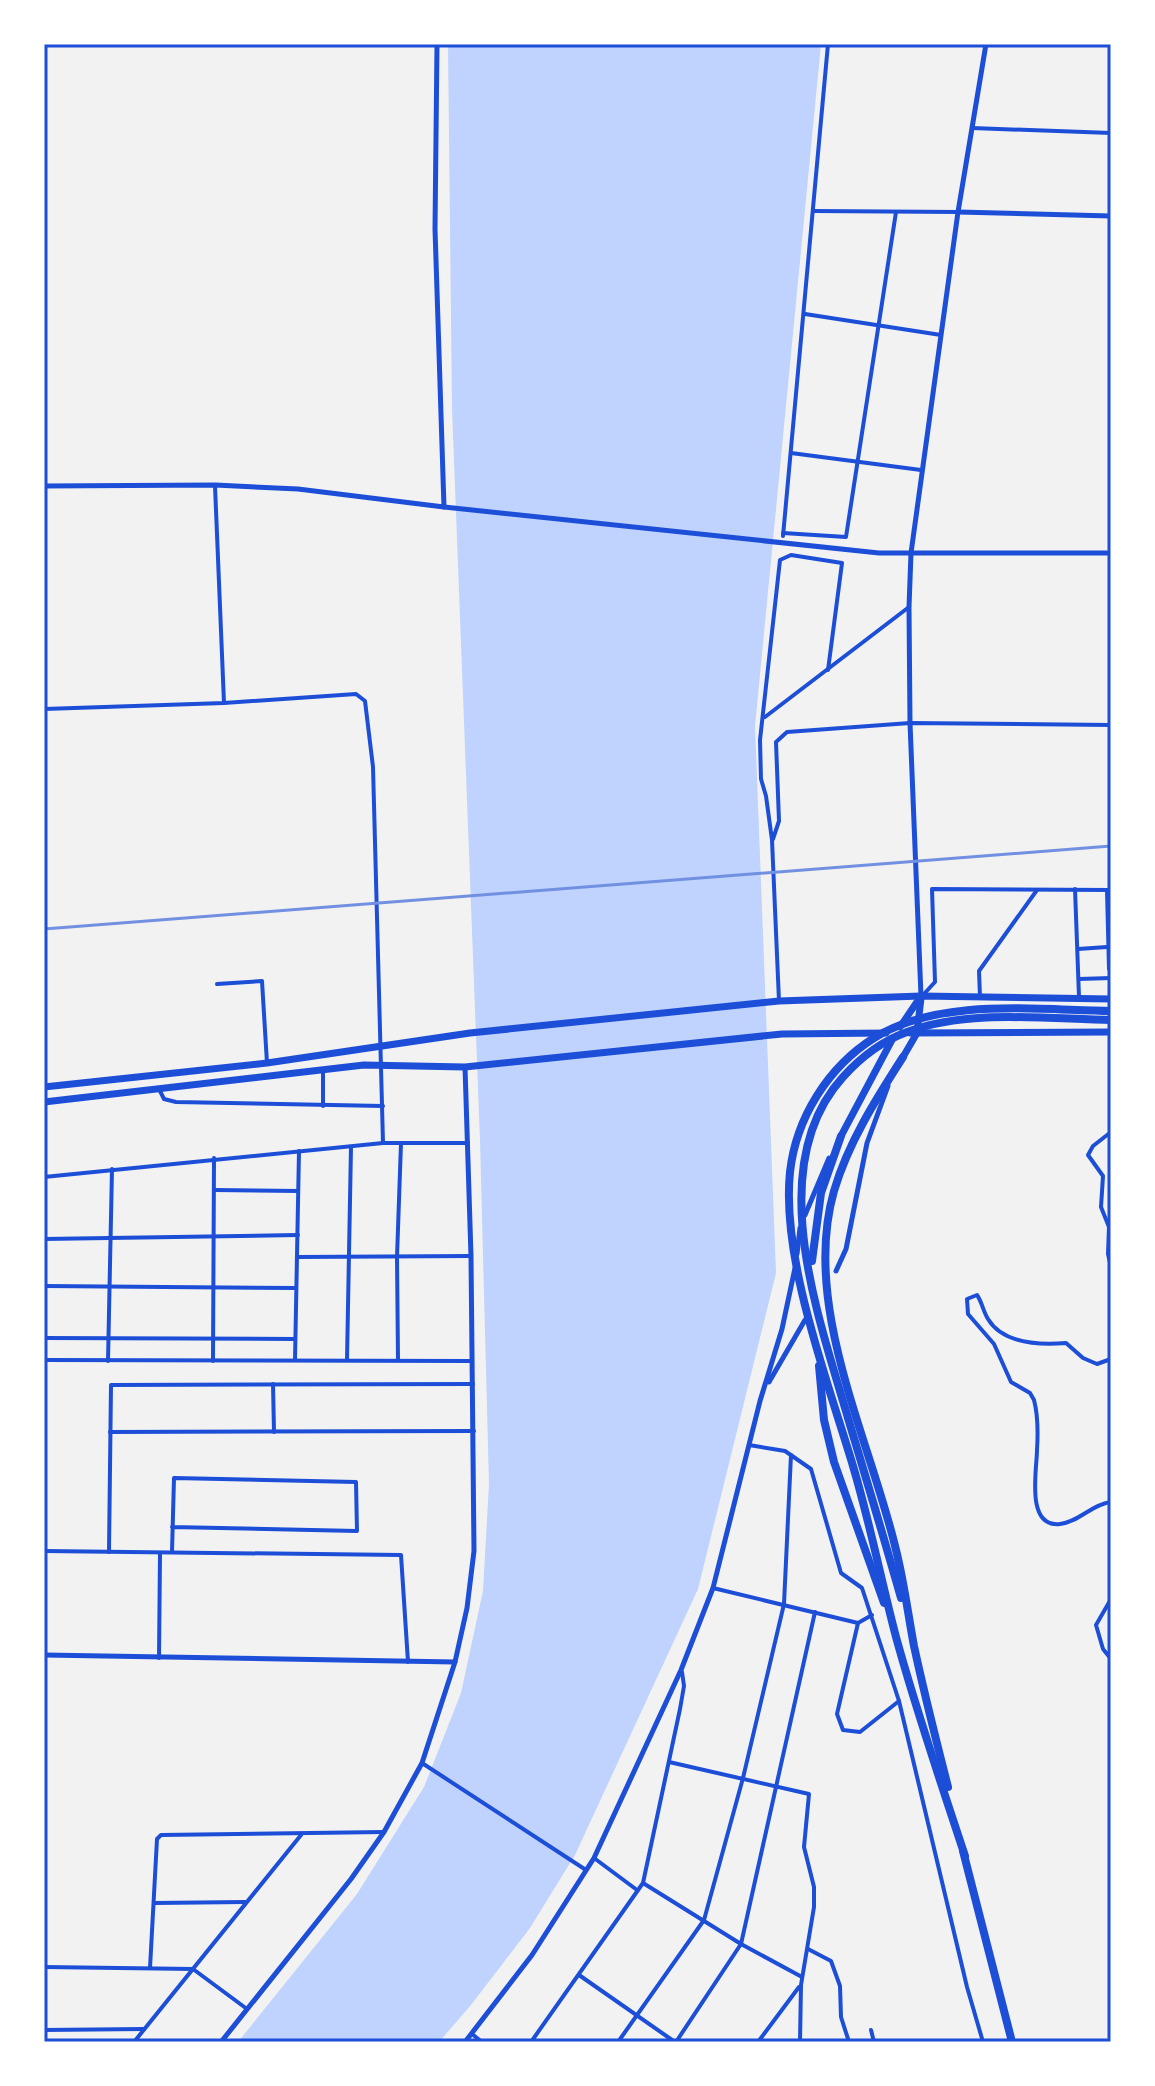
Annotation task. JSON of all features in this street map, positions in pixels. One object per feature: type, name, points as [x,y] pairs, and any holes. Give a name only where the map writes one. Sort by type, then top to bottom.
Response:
[{"type":"highway","points":[[921,996],[896,1033],[841,1136],[821,1193],[813,1255],[814,1322],[828,1439],[895,1633],[965,1856]]},
{"type":"highway","points":[[921,996],[917,1033],[848,1153],[841,1172],[829,1219],[826,1268],[829,1313],[897,1552],[914,1645],[1012,2042]]},
{"type":"highway","points":[[44,1087],[267,1063],[470,1033],[779,1001],[921,996],[1111,999]]},
{"type":"highway","points":[[914,1645],[801,1284],[790,1191],[794,1148],[819,1091],[843,1062],[874,1038],[910,1021],[939,1013],[976,1010],[1111,1020]]},
{"type":"highway","points":[[1055,1015],[1111,1011]]},
{"type":"highway","points":[[44,1102],[323,1070],[382,1065],[468,1067],[782,1034],[1111,1032]]},
{"type":"highway","points":[[834,1389],[895,1633]]},
{"type":"street","points":[[437,44],[435,229],[444,507]]},
{"type":"street","points":[[828,44],[783,534],[846,537],[896,212]]},
{"type":"street","points":[[921,996],[910,723],[911,553],[958,212],[986,44]]},
{"type":"street","points":[[972,128],[1111,133]]},
{"type":"street","points":[[813,211],[1111,216]]},
{"type":"street","points":[[804,314],[941,335]]},
{"type":"street","points":[[791,453],[921,470]]},
{"type":"street","points":[[215,485],[224,703]]},
{"type":"street","points":[[44,486],[215,485],[298,489],[775,544],[879,553],[1111,553]]},
{"type":"street","points":[[779,1001],[772,840],[761,779],[760,740],[781,552]]},
{"type":"street","points":[[780,560],[791,555],[842,563],[828,670]]},
{"type":"street","points":[[763,719],[909,607]]},
{"type":"street","points":[[44,709],[224,703],[356,694],[365,701],[373,767],[383,1143]]},
{"type":"street","points":[[772,840],[779,821],[776,742],[787,732],[910,723],[1111,725]]},
{"type":"street","points":[[921,996],[935,982],[932,889],[1109,890],[1109,969]]},
{"type":"street","points":[[1075,889],[1079,997]]},
{"type":"street","points":[[980,997],[979,971],[1037,890]]},
{"type":"street","points":[[1078,949],[1110,947]]},
{"type":"street","points":[[1079,979],[1111,978]]},
{"type":"street","points":[[217,984],[262,981],[267,1063]]},
{"type":"street","points":[[836,1271],[846,1249],[867,1143],[884,1096],[903,1057]]},
{"type":"street","points":[[221,2042],[351,1879],[384,1832],[425,1765],[455,1662],[467,1608],[474,1551],[468,1067]]},
{"type":"street","points":[[323,1070],[323,1106]]},
{"type":"street","points":[[159,1089],[164,1099],[176,1102],[383,1106]]},
{"type":"street","points":[[1111,1132],[1093,1146],[1088,1155],[1103,1176],[1101,1207],[1109,1227],[1111,1267]]},
{"type":"street","points":[[465,2042],[532,1955],[594,1858],[681,1670],[713,1588],[760,1401],[782,1329],[803,1218],[841,1136]]},
{"type":"street","points":[[44,1177],[383,1143],[468,1143]]},
{"type":"street","points":[[398,1360],[397,1257],[401,1143]]},
{"type":"street","points":[[347,1360],[351,1147]]},
{"type":"street","points":[[295,1360],[299,1151]]},
{"type":"street","points":[[213,1361],[214,1158]]},
{"type":"street","points":[[108,1361],[112,1169]]},
{"type":"street","points":[[215,1190],[298,1191]]},
{"type":"street","points":[[44,1239],[298,1235]]},
{"type":"street","points":[[298,1257],[471,1256]]},
{"type":"street","points":[[44,1286],[296,1288]]},
{"type":"street","points":[[1111,1359],[1097,1364],[1086,1360],[1066,1343],[1042,1345],[1006,1335],[991,1324],[977,1295],[967,1299],[965,1304],[968,1314],[994,1344],[1011,1382],[1030,1393],[1034,1400],[1037,1452],[1034,1483],[1037,1506],[1044,1519],[1051,1524],[1064,1523],[1099,1504],[1111,1502]]},
{"type":"street","points":[[760,1401],[805,1320]]},
{"type":"street","points":[[44,1338],[295,1339]]},
{"type":"street","points":[[44,1360],[472,1361]]},
{"type":"street","points":[[273,1384],[274,1432]]},
{"type":"street","points":[[109,1552],[111,1385],[473,1384]]},
{"type":"street","points":[[110,1432],[474,1431]]},
{"type":"street","points":[[749,1445],[776,1449],[811,1469],[841,1573],[862,1588],[899,1701],[983,2042]]},
{"type":"street","points":[[618,2042],[704,1920],[743,1778],[784,1604],[791,1455]]},
{"type":"street","points":[[172,1527],[357,1531],[356,1482],[174,1478],[172,1527],[172,1552]]},
{"type":"street","points":[[44,1551],[401,1555],[408,1662]]},
{"type":"street","points":[[159,1658],[160,1553]]},
{"type":"street","points":[[713,1588],[858,1623],[872,1615]]},
{"type":"street","points":[[1111,1599],[1096,1625],[1103,1649],[1111,1659]]},
{"type":"street","points":[[579,1975],[676,2042],[741,1944],[815,1612]]},
{"type":"street","points":[[858,1623],[837,1714],[843,1730],[860,1732],[899,1701]]},
{"type":"street","points":[[44,1655],[455,1662]]},
{"type":"street","points":[[531,2042],[643,1883],[684,1686],[681,1670]]},
{"type":"street","points":[[669,1762],[809,1794],[804,1847],[814,1887],[814,1907],[801,1985],[800,2042]]},
{"type":"street","points":[[425,1765],[586,1870]]},
{"type":"street","points":[[150,1968],[157,1839],[161,1835],[384,1832]]},
{"type":"street","points":[[134,2042],[302,1834]]},
{"type":"street","points":[[594,1858],[637,1890]]},
{"type":"street","points":[[643,1883],[741,1944],[802,1977]]},
{"type":"street","points":[[154,1903],[245,1902]]},
{"type":"street","points":[[808,1949],[831,1961],[840,1986],[841,2017],[849,2042]]},
{"type":"street","points":[[44,1967],[193,1969],[247,2009]]},
{"type":"street","points":[[758,2042],[801,1985]]},
{"type":"street","points":[[44,2030],[144,2029]]},
{"type":"street","points":[[871,2030],[874,2042]]},
{"type":"street","points":[[472,2034],[482,2042]]},
{"type":"water","points":[[448,44],[821,44],[755,726],[776,1273],[698,1589],[575,1855],[530,1928],[439,2042],[238,2042],[357,1894],[424,1787],[461,1693],[483,1591],[489,1484],[480,1140],[452,408]]},
{"type":"railway","points":[[44,929],[1111,846]]}]
